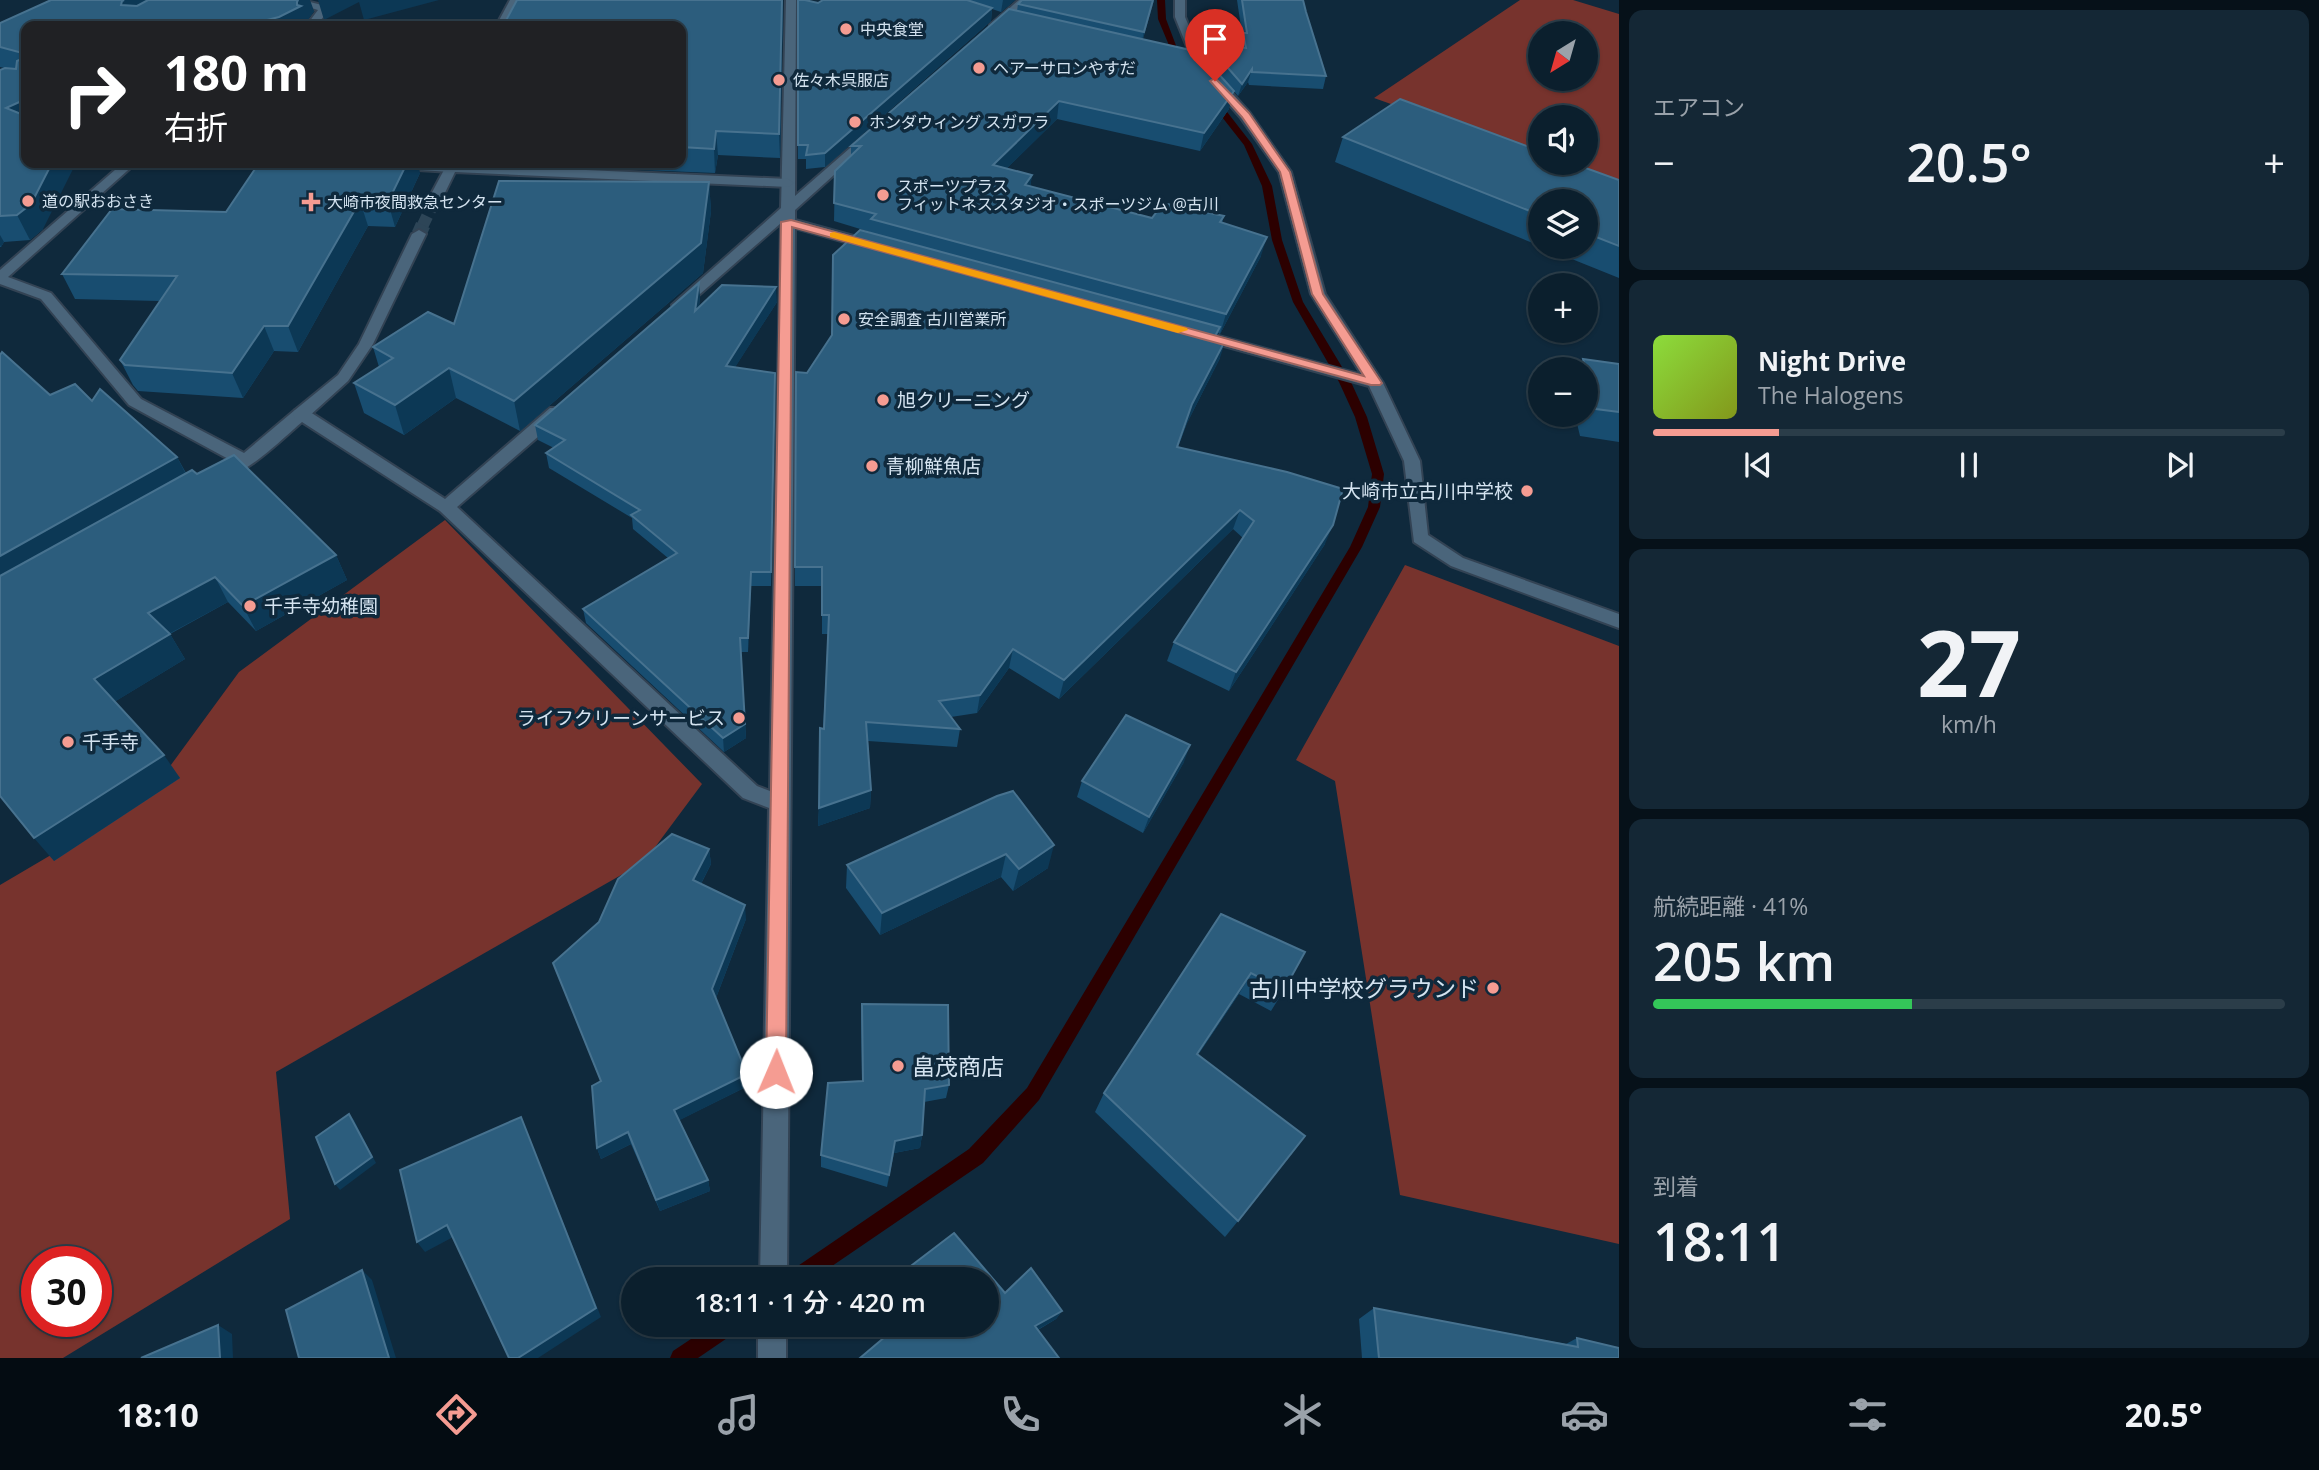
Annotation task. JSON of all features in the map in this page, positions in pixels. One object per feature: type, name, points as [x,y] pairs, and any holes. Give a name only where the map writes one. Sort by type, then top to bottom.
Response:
[{"type":"street","points":[[290,0],[328,4]]},
{"type":"street","points":[[504,21],[515,0]]},
{"type":"street","points":[[773,1267],[791,0]]},
{"type":"street","points":[[982,38],[1025,0]]},
{"type":"street","points":[[1180,0],[1180,17],[1195,63],[1245,115],[1285,172],[1318,294],[1375,383],[1412,461],[1420,538],[1457,562],[1619,621]]},
{"type":"street","points":[[315,21],[328,4]]},
{"type":"street","points":[[665,317],[787,216],[880,128]]},
{"type":"street","points":[[124,168],[0,278],[46,296],[135,402],[245,461]]},
{"type":"street","points":[[435,200],[451,168]]},
{"type":"street","points":[[492,168],[788,183]]},
{"type":"street","points":[[787,216],[892,251]]},
{"type":"street","points":[[199,486],[245,461],[343,378],[366,344],[419,234]]},
{"type":"street","points":[[1183,330],[1375,383]]},
{"type":"street","points":[[446,507],[571,398]]},
{"type":"street","points":[[301,414],[446,507],[750,792],[781,804]]},
{"type":"street","points":[[772,1337],[772,1358]]},
{"type":"shaded area","points":[[1520,0],[1573,0],[1619,14],[1619,186],[1588,175],[1598,175],[1598,105],[1528,105],[1528,153],[1374,98]]},
{"type":"shaded area","points":[[445,520],[702,784],[644,862],[276,1072],[290,1219],[112,1328],[112,1246],[21,1246],[21,1337],[97,1337],[63,1358],[0,1358],[0,885],[146,799],[239,672]]},
{"type":"shaded area","name":"古川中学校グラウンド","points":[[1405,565],[1619,646],[1619,1244],[1400,1195],[1335,781],[1296,760]]},
{"type":"building","points":[[51,0],[124,0],[121,5],[137,6],[148,0],[298,0],[297,5],[301,6],[279,17],[263,21],[21,21],[21,53],[0,47],[0,23]]},
{"type":"building","points":[[517,0],[782,0],[779,134],[716,131],[714,149],[686,147],[686,21],[506,21]]},
{"type":"building","points":[[798,0],[818,3],[823,0],[967,0],[992,8],[825,153],[806,155],[808,145],[798,145]]},
{"type":"building","points":[[1022,0],[1153,0],[1144,32],[1018,4]]},
{"type":"building","points":[[1242,0],[1303,0],[1326,76],[1252,72],[1252,69],[1242,84],[1208,45],[1246,48],[1243,33],[1247,33]]},
{"type":"building","points":[[1009,9],[1199,52],[1234,91],[1204,133],[1059,101],[993,165],[1032,175],[1025,185],[1152,218],[1163,203],[1224,216],[1220,222],[1267,237],[1226,314],[871,219],[876,214],[834,203],[835,171],[861,146],[851,146]]},
{"type":"building","points":[[21,59],[21,101],[6,108],[21,114],[21,168],[49,168],[31,204],[17,215],[0,216],[0,70],[16,69],[17,61]]},
{"type":"building","points":[[1400,99],[1528,147],[1528,175],[1598,175],[1598,172],[1619,180],[1619,246],[1598,238],[1598,189],[1528,189],[1528,210],[1343,137]]},
{"type":"building","points":[[256,168],[405,168],[388,202],[360,201],[288,326],[264,326],[232,373],[125,365],[120,360],[177,276],[62,274],[112,209],[226,212]]},
{"type":"building","points":[[499,181],[709,182],[701,243],[514,401],[449,368],[395,405],[354,383],[393,358],[373,347],[428,312],[454,324]]},
{"type":"building","points":[[860,230],[1220,327],[1215,336],[1226,339],[1192,404],[1177,447],[1287,472],[1343,489],[1333,525],[1236,672],[1174,642],[1254,521],[1240,510],[1064,680],[1013,649],[980,695],[939,701],[960,729],[866,722],[871,790],[819,808],[820,728],[824,729],[829,615],[822,615],[822,567],[795,567],[796,372],[807,373],[832,335],[833,255]]},
{"type":"building","points":[[699,283],[695,311],[722,285],[776,287],[726,366],[775,373],[771,572],[751,572],[748,638],[740,638],[745,724],[723,738],[583,609],[677,553],[631,515],[640,510],[546,453],[565,440],[535,425]]},
{"type":"building","points":[[2,352],[50,395],[75,384],[92,401],[100,389],[177,457],[0,556]]},
{"type":"building","points":[[1598,361],[1619,364],[1619,412],[1598,409]]},
{"type":"building","points":[[234,455],[336,555],[243,606],[215,577],[148,613],[170,634],[94,679],[164,755],[34,838],[0,796],[0,576],[192,470],[197,474]]},
{"type":"building","points":[[1126,715],[1190,745],[1149,817],[1082,781]]},
{"type":"building","points":[[1013,791],[1054,845],[1019,869],[1006,854],[882,913],[847,865],[997,796]]},
{"type":"building","points":[[672,834],[709,849],[693,880],[745,905],[712,989],[747,1074],[674,1110],[708,1180],[656,1200],[628,1132],[597,1148],[592,1086],[601,1081],[553,963],[599,922],[618,879]]},
{"type":"building","points":[[1221,914],[1305,952],[1284,990],[1251,973],[1197,1054],[1305,1136],[1238,1221],[1104,1093]]},
{"type":"building","points":[[862,1004],[948,1005],[949,1085],[925,1089],[922,1135],[895,1141],[889,1175],[821,1155],[828,1083],[863,1081]]},
{"type":"building","points":[[349,1114],[372,1157],[335,1184],[316,1137]]},
{"type":"building","points":[[521,1117],[596,1308],[518,1358],[509,1358],[447,1225],[417,1242],[400,1170]]},
{"type":"building","points":[[954,1233],[983,1267],[910,1267]]},
{"type":"building","points":[[1031,1268],[1062,1311],[1035,1326],[1059,1358],[860,1358],[885,1337],[999,1337],[999,1286],[1005,1293]]},
{"type":"building","points":[[362,1270],[389,1358],[299,1358],[286,1310]]},
{"type":"building","points":[[1374,1308],[1578,1347],[1577,1338],[1619,1348],[1619,1358],[1379,1358]]},
{"type":"building","points":[[218,1325],[220,1358],[141,1358]]},
{"type":"waterway","points":[[1161,0],[1162,19],[1180,62]]},
{"type":"waterway","points":[[814,1267],[976,1156],[1033,1094],[1356,547],[1374,507],[1378,474],[1361,417],[1345,382],[1298,302],[1277,240],[1267,186],[1248,144],[1214,101]]},
{"type":"waterway","points":[[680,1358],[711,1337]]},
{"type":"tunnel","points":[[422,227],[435,200]]},
{"type":"tunnel","points":[[419,234],[423,225]]},
{"type":"slow traffic","points":[[834,235],[1182,330]]},
{"type":"place","name":"中央食堂","points":[[846,29]]},
{"type":"place","name":"ヘアーサロンやすだ","points":[[979,68]]},
{"type":"place","name":"佐々木呉服店","points":[[779,80]]},
{"type":"place","name":"ホンダウィング スガワラ","points":[[855,122]]},
{"type":"place","name":"スポーツプラス フィットネススタジオ・スポーツジム @古川","points":[[883,195]]},
{"type":"place","name":"道の駅おおさき","points":[[28,201]]},
{"type":"place","name":"大崎市夜間救急センター","points":[[311,202]]},
{"type":"place","name":"安全調査 古川営業所","points":[[844,319]]},
{"type":"place","name":"旭クリーニング","points":[[883,400]]},
{"type":"place","name":"青柳鮮魚店","points":[[872,466]]},
{"type":"place","name":"大崎市立古川中学校","points":[[1527,491]]},
{"type":"place","name":"千手寺幼稚園","points":[[250,606]]},
{"type":"place","name":"ライフクリーンサービス","points":[[739,718]]},
{"type":"place","name":"千手寺","points":[[68,742]]},
{"type":"place","name":"古川中学校グラウンド","points":[[1493,988]]},
{"type":"place","name":"畠茂商店","points":[[898,1066]]},
{"type":"route","points":[[776,1072],[787,222],[1375,383],[1318,294],[1285,172],[1245,115],[1215,81]]}]
